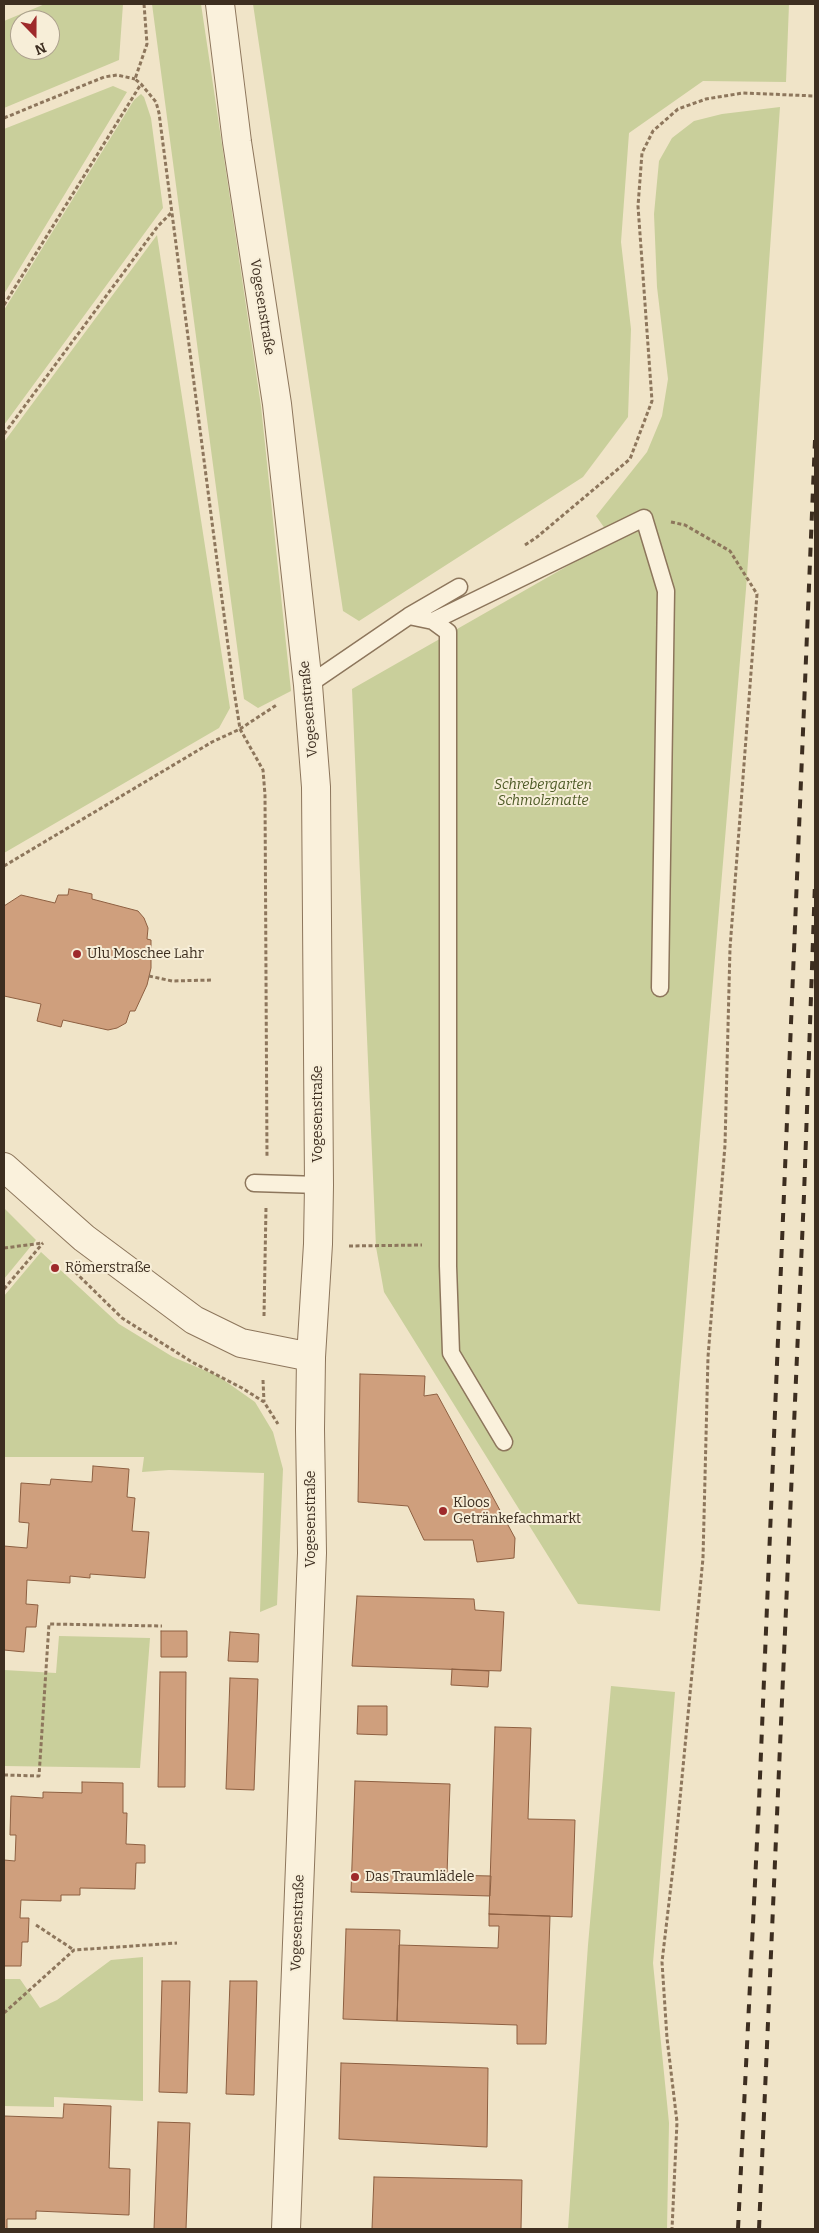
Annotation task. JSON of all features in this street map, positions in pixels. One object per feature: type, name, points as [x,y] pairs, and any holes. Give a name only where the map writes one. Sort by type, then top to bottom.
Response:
[{"type":"street","name":"Vogesenstraße","points":[[220,4],[237,142],[277,404],[308,685],[316,787],[318,1244],[310,1357],[312,1553],[286,2229]]},
{"type":"street","points":[[4,1167],[62,1219],[194,1320],[241,1342],[310,1357]]},
{"type":"lane","points":[[433,622],[644,518],[666,591],[660,988]]},
{"type":"lane","points":[[308,685],[409,616],[460,587]]},
{"type":"lane","points":[[409,616],[433,622],[448,632],[448,1245],[451,1353],[504,1442]]},
{"type":"lane","points":[[260,1183],[318,1185]]},
{"type":"path","points":[[135,79],[147,44],[144,4]]},
{"type":"path","points":[[4,118],[104,77],[116,75],[135,79],[141,84],[156,102],[159,113],[240,729],[262,770],[265,795],[260,1183],[263,1348]]},
{"type":"path","points":[[4,305],[141,84]]},
{"type":"path","points":[[522,548],[537,538],[630,458],[652,401],[638,206],[642,153],[653,131],[678,109],[706,99],[742,93],[815,96]]},
{"type":"path","points":[[4,434],[158,226],[172,212]]},
{"type":"path","points":[[644,518],[685,525],[730,550],[757,594],[730,948],[725,1145],[708,1357],[703,1558],[662,1962],[667,2038],[677,2122],[672,2229]]},
{"type":"path","points":[[4,866],[212,742],[240,729],[308,685]]},
{"type":"path","points":[[150,976],[172,981],[212,980]]},
{"type":"path","points":[[4,1289],[62,1219]]},
{"type":"path","points":[[4,1248],[43,1243]]},
{"type":"path","points":[[318,1244],[376,1247],[448,1245]]},
{"type":"path","points":[[4,1775],[39,1776],[49,1624],[162,1626]]},
{"type":"path","points":[[36,1925],[74,1950],[177,1943]]},
{"type":"path","points":[[4,2013],[74,1950]]},
{"type":"green space","points":[[45,4],[123,4],[119,60],[4,108],[4,21],[10,19],[10,60],[60,60],[60,10],[31,10]]},
{"type":"green space","points":[[152,4],[201,4],[261,406],[291,691],[258,708],[244,699]]},
{"type":"green space","points":[[253,4],[789,4],[786,82],[703,81],[629,133],[621,242],[631,329],[628,417],[583,477],[359,621],[343,611]]},
{"type":"green space","points":[[113,86],[127,92],[4,294],[4,129]]},
{"type":"green space","points":[[141,94],[144,97],[151,118],[163,208],[4,425],[4,310],[134,100]]},
{"type":"green space","name":"Schrebergarten Schmolzmatte","points":[[780,107],[746,589],[660,1611],[578,1604],[384,1292],[376,1247],[352,689],[613,540],[596,516],[647,452],[662,416],[668,379],[657,287],[654,214],[659,161],[672,138],[694,121],[722,114]]},
{"type":"green space","points":[[157,235],[230,708],[219,728],[4,853],[4,442]]},
{"type":"green space","points":[[4,1208],[36,1240],[4,1279]]},
{"type":"green space","points":[[41,1252],[119,1324],[173,1357],[218,1376],[255,1402],[273,1432],[283,1469],[277,1605],[260,1612],[264,1473],[169,1470],[142,1472],[144,1457],[4,1457],[4,1296]]},
{"type":"green space","points":[[59,1636],[150,1638],[140,1768],[4,1766],[4,1670],[56,1673]]},
{"type":"green space","points":[[611,1686],[675,1692],[653,1963],[669,2123],[667,2229],[568,2229],[588,1945]]},
{"type":"green space","points":[[143,1957],[143,2101],[54,2097],[54,2107],[4,2106],[4,1979],[20,1979],[40,2008],[57,2000],[111,1960]]},
{"type":"building","name":"Ulu Moschee Lahr","points":[[69,889],[92,894],[92,899],[138,911],[144,918],[148,928],[147,939],[151,940],[151,968],[147,985],[135,1011],[130,1011],[126,1023],[117,1028],[108,1030],[63,1020],[61,1027],[37,1021],[41,1004],[4,996],[4,906],[21,895],[55,903],[58,895],[68,895]]},
{"type":"building","points":[[360,1374],[425,1376],[424,1396],[437,1394],[515,1538],[514,1558],[477,1562],[473,1540],[424,1540],[408,1506],[358,1502]]},
{"type":"building","points":[[93,1466],[129,1469],[127,1497],[135,1498],[132,1531],[149,1532],[145,1578],[90,1574],[90,1578],[70,1576],[70,1583],[27,1580],[26,1604],[38,1605],[36,1627],[26,1627],[24,1652],[4,1650],[4,1546],[27,1548],[29,1523],[19,1522],[21,1483],[50,1485],[51,1479],[92,1482]]},
{"type":"building","points":[[357,1596],[474,1599],[475,1610],[504,1612],[501,1671],[352,1666]]},
{"type":"building","points":[[161,1631],[187,1631],[187,1657],[161,1657]]},
{"type":"building","points":[[230,1632],[259,1634],[258,1662],[228,1661]]},
{"type":"building","points":[[452,1669],[489,1671],[488,1687],[451,1685]]},
{"type":"building","points":[[160,1672],[186,1672],[185,1787],[158,1787]]},
{"type":"building","points":[[230,1678],[258,1679],[254,1790],[226,1789]]},
{"type":"building","points":[[358,1706],[387,1706],[387,1735],[357,1734]]},
{"type":"building","points":[[495,1727],[531,1728],[528,1819],[575,1820],[572,1917],[489,1914]]},
{"type":"building","points":[[355,1781],[450,1784],[447,1875],[491,1876],[490,1896],[351,1892]]},
{"type":"building","points":[[82,1782],[123,1783],[123,1813],[127,1813],[126,1844],[145,1845],[145,1863],[136,1863],[135,1889],[80,1888],[80,1895],[61,1895],[61,1901],[21,1900],[20,1918],[29,1918],[28,1942],[22,1942],[21,1966],[4,1966],[4,1860],[15,1861],[16,1835],[10,1835],[11,1796],[43,1798],[43,1792],[82,1793]]},
{"type":"building","points":[[489,1914],[550,1916],[546,2044],[517,2044],[517,2025],[397,2021],[399,1945],[498,1948],[499,1926],[489,1926]]},
{"type":"building","points":[[346,1929],[400,1930],[397,2021],[343,2019]]},
{"type":"building","points":[[162,1981],[190,1981],[187,2093],[159,2092]]},
{"type":"building","points":[[230,1981],[257,1981],[254,2095],[226,2094]]},
{"type":"building","points":[[341,2063],[488,2068],[487,2147],[339,2139]]},
{"type":"building","points":[[64,2104],[111,2106],[109,2168],[130,2169],[129,2215],[36,2211],[36,2219],[7,2219],[7,2229],[4,2229],[4,2116],[63,2118]]},
{"type":"building","points":[[158,2122],[190,2123],[186,2229],[154,2229]]},
{"type":"building","points":[[374,2177],[522,2180],[521,2229],[372,2229]]},
{"type":"railway","points":[[738,2229],[759,1801],[815,440]]},
{"type":"railway","points":[[759,2229],[804,1195],[815,883]]},
{"type":"place","name":"Ulu Moschee Lahr","points":[[77,954]]},
{"type":"place","name":"Römerstraße","points":[[55,1268]]},
{"type":"place","name":"Kloos Getränkefachmarkt","points":[[443,1511]]},
{"type":"place","name":"Das Traumlädele","points":[[355,1877]]}]
